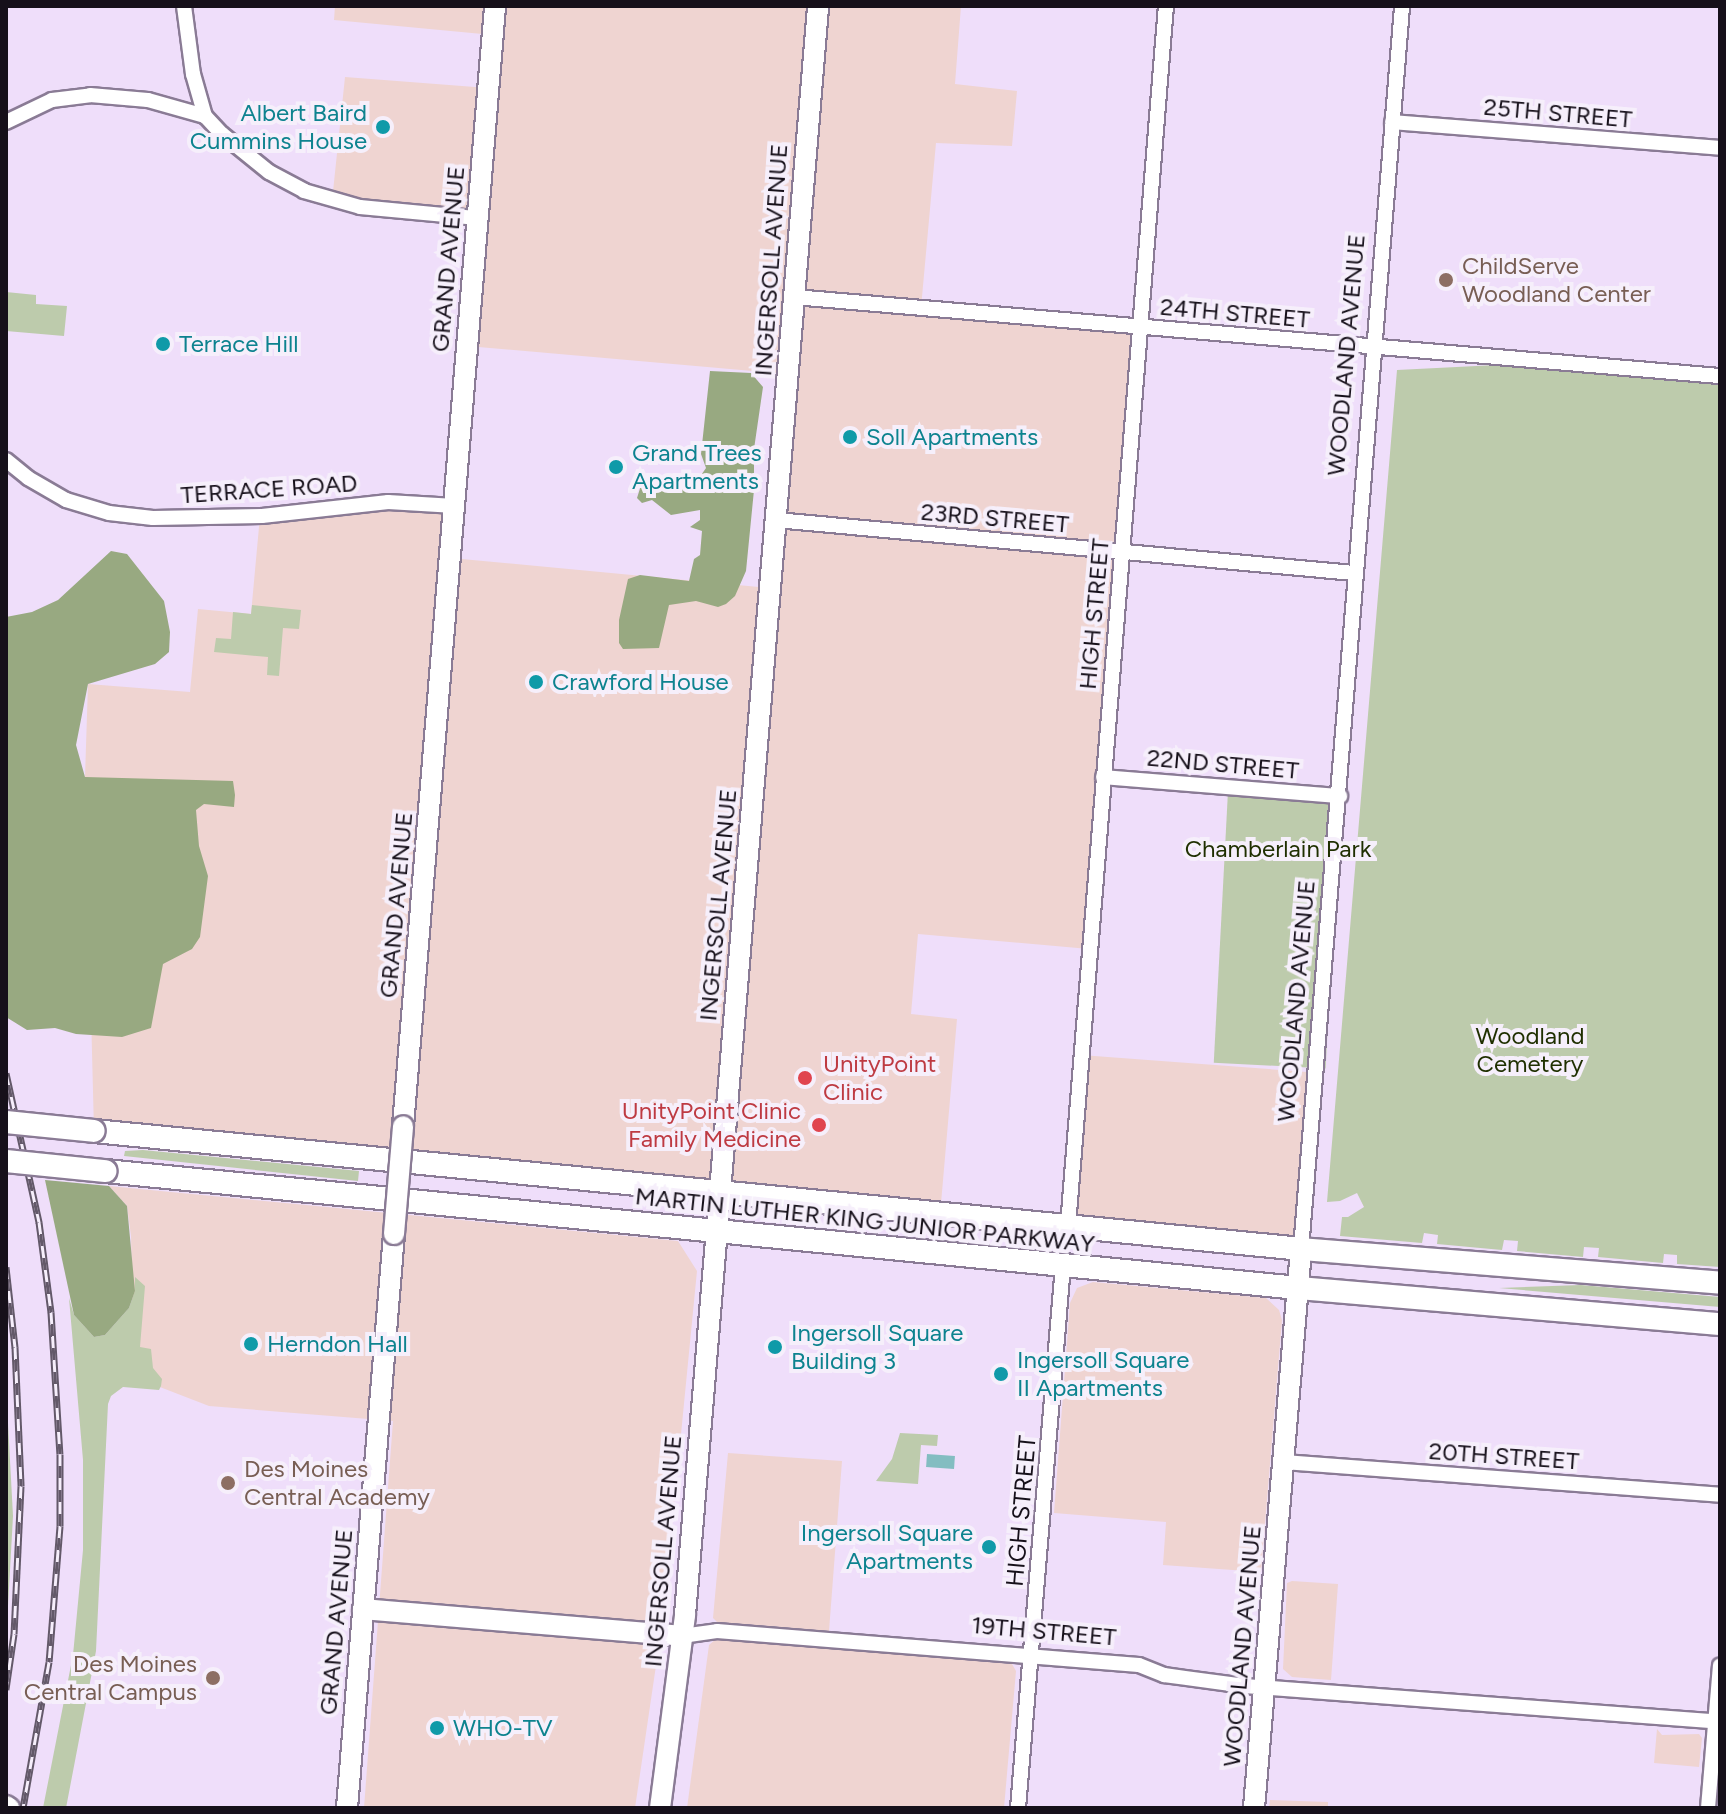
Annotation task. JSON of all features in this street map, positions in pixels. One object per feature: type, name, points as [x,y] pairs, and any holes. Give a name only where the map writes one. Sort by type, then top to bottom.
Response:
[{"type":"main road","name":"GRAND AVENUE","points":[[347,1808],[495,6]]},
{"type":"main road","name":"INGERSOLL AVENUE","points":[[660,1808],[682,1636],[718,1231],[818,6]]},
{"type":"main road","name":"MARTIN LUTHER KING JUNIOR PARKWAY","points":[[6,1122],[1301,1249],[1720,1283]]},
{"type":"main road","name":"MARTIN LUTHER KING JUNIOR PARKWAY","points":[[6,1161],[1298,1288],[1720,1324]]},
{"type":"main road","name":"WOODLAND AVENUE","points":[[1254,1808],[1301,1249]]},
{"type":"main road","name":"19TH STREET","points":[[363,1609],[682,1636]]},
{"type":"street","points":[[184,6],[190,60],[205,116],[269,172],[304,191],[360,207],[477,218]]},
{"type":"street","name":"HIGH STREET","points":[[1068,1226],[1166,6]]},
{"type":"street","name":"WOODLAND AVENUE","points":[[1301,1249],[1402,6]]},
{"type":"street","points":[[6,122],[52,100],[90,95],[148,100],[205,116]]},
{"type":"street","name":"25TH STREET","points":[[1392,122],[1720,148]]},
{"type":"street","name":"24TH STREET","points":[[794,297],[1720,376]]},
{"type":"street","name":"TERRACE ROAD","points":[[6,460],[28,478],[66,500],[109,513],[153,518],[260,516],[388,502],[455,506]]},
{"type":"street","name":"23RD STREET","points":[[776,520],[1354,573]]},
{"type":"street","name":"22ND STREET","points":[[1103,777],[1340,796]]},
{"type":"street","name":"HIGH STREET","points":[[1018,1808],[1063,1265]]},
{"type":"street","name":"20TH STREET","points":[[1284,1462],[1720,1495]]},
{"type":"street","name":"19TH STREET","points":[[682,1636],[717,1631],[1139,1665],[1164,1675],[1265,1687],[1718,1721]]},
{"type":"street","points":[[1708,1808],[1718,1721],[1720,1666]]},
{"type":"shaded area","points":[[335,6],[961,6],[955,84],[1017,91],[1012,146],[936,143],[921,308],[1140,327],[1089,949],[918,934],[911,1014],[957,1019],[940,1215],[94,1131],[85,777],[88,684],[190,692],[198,609],[251,614],[260,516],[354,504],[455,506],[451,558],[770,588],[788,374],[467,346],[477,218],[332,201],[345,77],[488,88],[493,35],[334,20]]},
{"type":"shaded area","points":[[710,371],[751,373],[763,387],[754,449],[754,490],[746,571],[735,596],[726,604],[718,607],[696,601],[669,605],[659,648],[623,649],[619,643],[619,620],[628,579],[640,575],[689,581],[694,559],[700,555],[702,531],[690,527],[700,520],[700,510],[671,515],[652,500],[642,503],[637,498],[643,479],[695,484],[706,468],[701,454]]},
{"type":"shaded area","points":[[111,551],[127,554],[164,601],[170,632],[169,652],[155,664],[88,684],[76,745],[85,777],[233,781],[234,807],[204,804],[196,810],[199,846],[208,876],[200,937],[192,949],[163,964],[151,1028],[122,1037],[76,1034],[55,1028],[27,1030],[6,1017],[6,617],[32,612],[58,600]]},
{"type":"shaded area","points":[[1081,1055],[1307,1072],[1296,1210],[1301,1249],[1068,1226]]},
{"type":"shaded area","points":[[45,1180],[109,1186],[127,1206],[135,1291],[129,1308],[105,1335],[94,1337],[74,1315]]},
{"type":"shaded area","points":[[109,1186],[678,1241],[697,1271],[663,1618],[635,1808],[364,1808],[393,1421],[209,1406],[134,1377],[131,1236],[127,1206]]},
{"type":"shaded area","points":[[1093,1282],[1266,1298],[1279,1310],[1282,1320],[1261,1572],[1163,1565],[1166,1522],[1054,1513],[1070,1303],[1077,1288]]},
{"type":"shaded area","points":[[728,1453],[842,1461],[829,1631],[717,1622],[713,1618]]},
{"type":"shaded area","points":[[927,1454],[955,1456],[954,1469],[926,1467]]},
{"type":"shaded area","points":[[1287,1583],[1338,1584],[1331,1680],[1292,1677],[1283,1669]]},
{"type":"shaded area","points":[[717,1638],[1012,1664],[1016,1671],[1004,1808],[687,1808],[709,1645]]},
{"type":"shaded area","points":[[1657,1729],[1662,1735],[1699,1734],[1702,1738],[1699,1767],[1654,1763]]},
{"type":"shaded area","points":[[1270,1800],[1328,1802],[1328,1808],[1269,1808]]},
{"type":"green space","points":[[6,292],[36,295],[36,304],[67,306],[64,336],[6,331]]},
{"type":"green space","name":"Woodland Cemetery","points":[[1558,362],[1720,376],[1720,1267],[1677,1264],[1677,1255],[1664,1254],[1663,1263],[1598,1257],[1599,1248],[1584,1247],[1583,1257],[1517,1251],[1518,1241],[1504,1240],[1502,1250],[1437,1244],[1438,1235],[1424,1233],[1422,1243],[1340,1236],[1342,1217],[1348,1217],[1364,1207],[1357,1193],[1340,1201],[1327,1202],[1397,370]]},
{"type":"green space","points":[[252,605],[301,610],[299,629],[283,628],[279,676],[267,675],[268,657],[214,652],[216,638],[231,639],[233,612],[251,614]]},
{"type":"green space","name":"Chamberlain Park","points":[[1228,791],[1340,797],[1326,1068],[1214,1063]]},
{"type":"green space","points":[[143,1150],[359,1171],[358,1181],[124,1156],[125,1151]]},
{"type":"green space","points":[[135,1277],[145,1286],[140,1347],[151,1349],[153,1368],[162,1379],[161,1386],[159,1390],[123,1387],[111,1396],[108,1404],[96,1651],[66,1808],[43,1808],[73,1655],[83,1550],[83,1460],[69,1298],[74,1315],[94,1337],[105,1335],[129,1308],[135,1291]]},
{"type":"green space","points":[[1581,1285],[1720,1297],[1720,1307],[1499,1288]]},
{"type":"green space","points":[[6,1386],[13,1516],[6,1642]]},
{"type":"green space","points":[[900,1433],[938,1435],[937,1446],[921,1445],[918,1484],[876,1481],[892,1459]]},
{"type":"railway","points":[[6,1073],[39,1222],[51,1312],[60,1454],[60,1526],[49,1662],[23,1808]]},
{"type":"railway","points":[[6,1267],[15,1347],[21,1486],[14,1634],[6,1689]]},
{"type":"place","name":"Albert Baird Cummins House","points":[[383,127]]},
{"type":"place","name":"ChildServe Woodland Center","points":[[1446,280]]},
{"type":"place","name":"Terrace Hill","points":[[163,344]]},
{"type":"place","name":"Soll Apartments","points":[[850,437]]},
{"type":"place","name":"Grand Trees Apartments","points":[[616,467]]},
{"type":"place","name":"Crawford House","points":[[536,682]]},
{"type":"place","name":"UnityPoint Clinic","points":[[805,1078]]},
{"type":"place","name":"UnityPoint Clinic Family Medicine","points":[[819,1125]]},
{"type":"place","name":"Herndon Hall","points":[[251,1344]]},
{"type":"place","name":"Ingersoll Square Building 3","points":[[775,1347]]},
{"type":"place","name":"Ingersoll Square II Apartments","points":[[1001,1374]]},
{"type":"place","name":"Des Moines Central Academy","points":[[228,1483]]},
{"type":"place","name":"Ingersoll Square Apartments","points":[[989,1547]]},
{"type":"place","name":"Des Moines Central Campus","points":[[213,1678]]},
{"type":"place","name":"WHO-TV","points":[[437,1728]]}]
